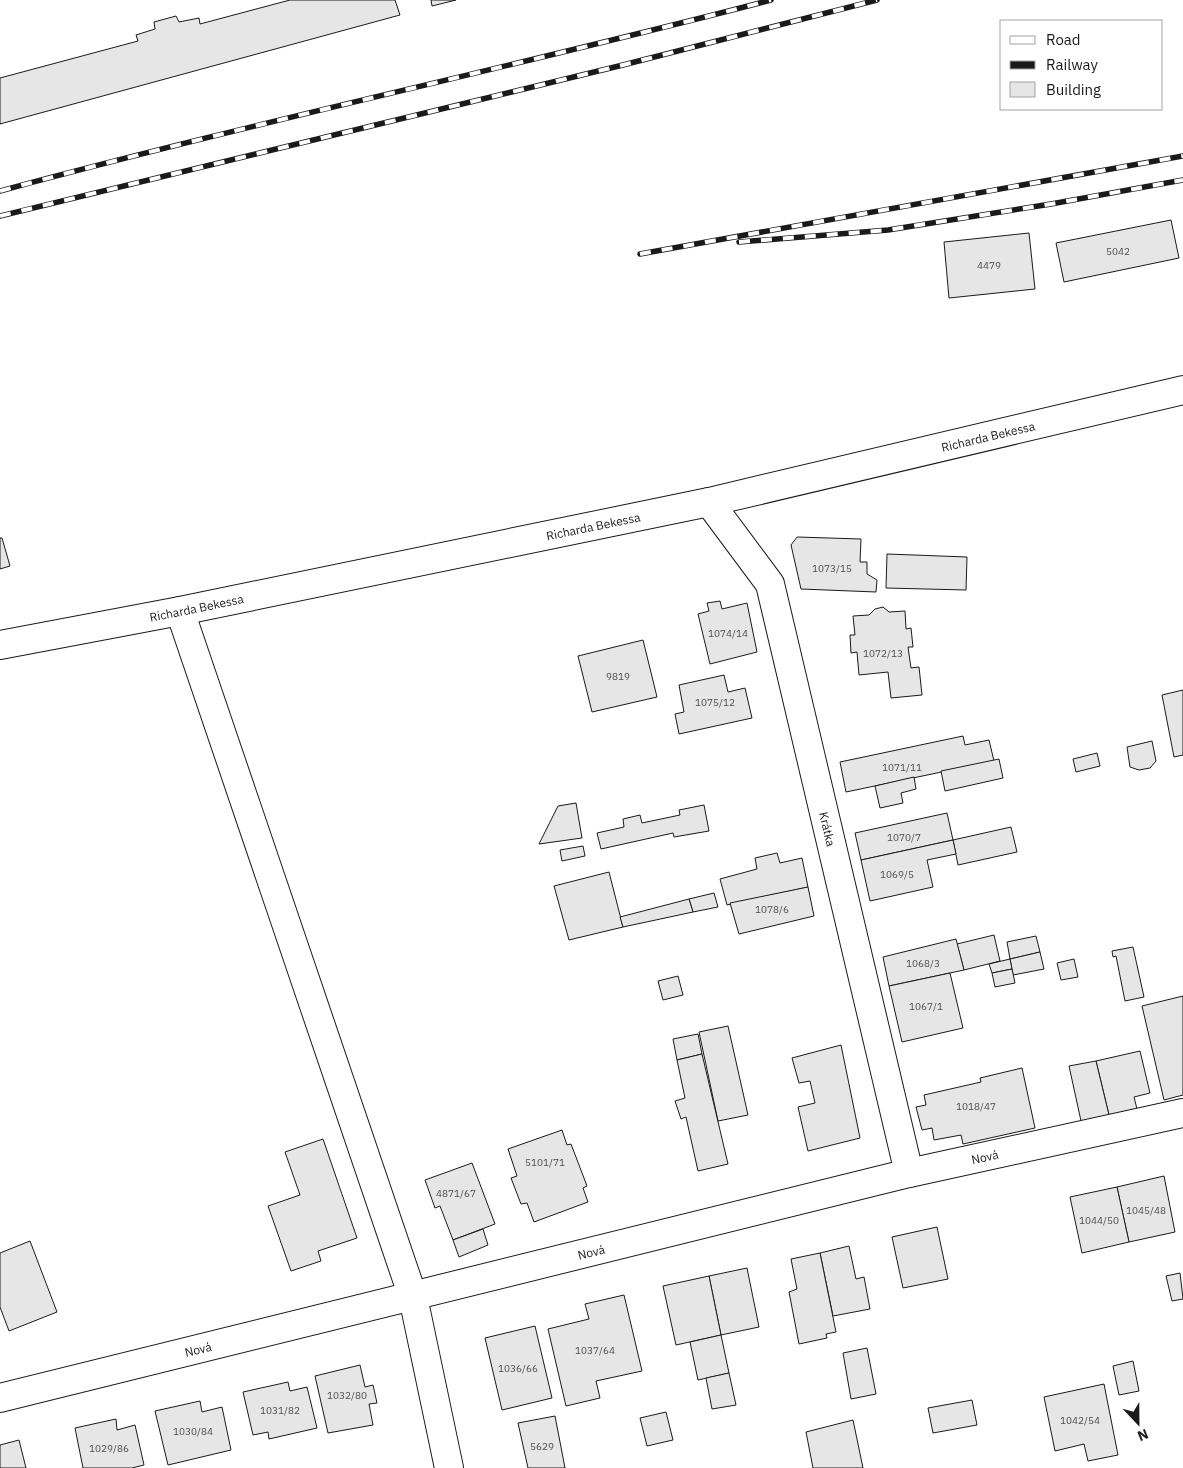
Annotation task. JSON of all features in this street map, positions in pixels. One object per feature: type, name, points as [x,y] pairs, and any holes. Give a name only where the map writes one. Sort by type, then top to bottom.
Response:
[{"type":"street","name":"Richarda Bekessa","points":[[0,646],[180,611],[709,502],[1183,390]]},
{"type":"street","name":"Krátka","points":[[709,502],[770,584],[909,1173]]},
{"type":"street","points":[[180,611],[413,1297],[449,1468]]},
{"type":"street","name":"Nová","points":[[0,1398],[909,1173],[1183,1113]]},
{"type":"building","points":[[290,0],[395,0],[400,15],[0,124],[0,78],[138,41],[136,35],[155,29],[154,22],[176,16],[179,22],[199,18],[200,24]]},
{"type":"building","points":[[431,0],[456,0],[432,6]]},
{"type":"building","points":[[1171,220],[1179,258],[1064,282],[1056,243]]},
{"type":"building","points":[[1029,233],[1035,289],[949,298],[944,242]]},
{"type":"building","points":[[797,537],[861,539],[860,562],[867,562],[867,574],[877,580],[876,592],[801,589],[791,545]]},
{"type":"building","points":[[0,538],[2,538],[10,566],[0,569]]},
{"type":"building","points":[[887,554],[967,557],[966,590],[886,588]]},
{"type":"building","points":[[720,601],[722,609],[747,603],[757,652],[710,664],[698,614],[709,611],[707,603]]},
{"type":"building","points":[[883,607],[889,612],[905,611],[906,629],[911,628],[913,647],[908,647],[911,668],[919,667],[922,695],[891,698],[888,672],[859,675],[857,652],[851,653],[850,635],[855,635],[853,616],[869,615],[875,609]]},
{"type":"building","points":[[643,640],[657,697],[592,712],[578,656]]},
{"type":"building","points":[[724,675],[728,692],[745,688],[752,718],[679,734],[675,714],[684,712],[679,685]]},
{"type":"building","points":[[1183,690],[1183,755],[1174,757],[1162,695]]},
{"type":"building","points":[[963,736],[965,745],[989,740],[994,761],[846,792],[840,762]]},
{"type":"building","points":[[1152,741],[1156,761],[1150,768],[1139,770],[1130,767],[1127,747]]},
{"type":"building","points":[[1097,753],[1100,766],[1076,772],[1073,759]]},
{"type":"building","points":[[999,759],[1003,778],[945,791],[941,771]]},
{"type":"building","points":[[914,777],[916,789],[901,793],[903,803],[880,808],[875,786]]},
{"type":"building","points":[[576,803],[582,838],[539,844],[558,806]]},
{"type":"building","points":[[704,805],[709,831],[674,837],[673,833],[601,849],[597,833],[624,827],[623,819],[640,815],[642,823],[680,815],[679,810]]},
{"type":"building","points":[[947,813],[953,840],[861,860],[855,833]]},
{"type":"building","points":[[1011,827],[1017,852],[958,865],[953,840]]},
{"type":"building","points":[[953,840],[956,854],[927,860],[933,887],[870,901],[861,860]]},
{"type":"building","points":[[583,846],[585,856],[562,861],[560,850]]},
{"type":"building","points":[[777,853],[780,863],[802,858],[808,887],[727,905],[720,879],[757,869],[755,858]]},
{"type":"building","points":[[609,872],[623,927],[569,940],[554,886]]},
{"type":"building","points":[[808,887],[814,916],[739,934],[730,903]]},
{"type":"building","points":[[714,893],[718,907],[693,912],[689,899]]},
{"type":"building","points":[[689,899],[693,912],[623,927],[620,917]]},
{"type":"building","points":[[994,935],[1000,961],[964,970],[957,944]]},
{"type":"building","points":[[1036,936],[1040,952],[1010,959],[1007,942]]},
{"type":"building","points":[[956,939],[964,970],[889,986],[883,957]]},
{"type":"building","points":[[1133,947],[1144,997],[1125,1001],[1116,956],[1113,957],[1112,951]]},
{"type":"building","points":[[1040,952],[1044,969],[1013,975],[1010,959]]},
{"type":"building","points":[[1010,959],[1012,969],[992,973],[989,964]]},
{"type":"building","points":[[1074,959],[1078,977],[1061,980],[1057,963]]},
{"type":"building","points":[[1012,969],[1015,983],[995,987],[992,973]]},
{"type":"building","points":[[950,973],[963,1028],[902,1042],[889,986]]},
{"type":"building","points":[[678,976],[683,995],[663,1000],[658,981]]},
{"type":"building","points":[[1183,996],[1183,1095],[1164,1100],[1142,1006]]},
{"type":"building","points":[[728,1026],[748,1115],[718,1121],[699,1032]]},
{"type":"building","points":[[698,1034],[702,1054],[677,1060],[673,1039]]},
{"type":"building","points":[[841,1045],[860,1138],[808,1151],[798,1107],[815,1103],[810,1081],[799,1083],[792,1058]]},
{"type":"building","points":[[1140,1051],[1150,1093],[1134,1097],[1137,1109],[1109,1115],[1096,1061]]},
{"type":"building","points":[[702,1054],[728,1164],[698,1171],[686,1117],[681,1119],[675,1101],[685,1098],[677,1060]]},
{"type":"building","points":[[1096,1061],[1109,1115],[1081,1121],[1069,1066]]},
{"type":"building","points":[[1022,1068],[1035,1128],[963,1144],[961,1135],[934,1140],[932,1128],[922,1130],[916,1107],[926,1105],[924,1095],[981,1082],[980,1078]]},
{"type":"building","points":[[562,1130],[567,1145],[571,1144],[587,1186],[583,1188],[588,1202],[534,1222],[527,1203],[521,1204],[511,1178],[517,1176],[508,1149]]},
{"type":"building","points":[[323,1139],[357,1238],[318,1251],[321,1261],[291,1271],[268,1206],[300,1195],[285,1152]]},
{"type":"building","points":[[472,1163],[495,1224],[453,1240],[440,1206],[435,1208],[425,1180]]},
{"type":"building","points":[[1164,1176],[1175,1232],[1129,1242],[1117,1187]]},
{"type":"building","points":[[1117,1187],[1129,1242],[1082,1253],[1070,1197]]},
{"type":"building","points":[[937,1227],[948,1279],[903,1288],[892,1237]]},
{"type":"building","points":[[483,1229],[488,1245],[459,1257],[453,1240]]},
{"type":"building","points":[[30,1241],[57,1312],[9,1331],[0,1307],[0,1253]]},
{"type":"building","points":[[849,1246],[856,1279],[864,1277],[870,1309],[833,1316],[820,1253]]},
{"type":"building","points":[[820,1253],[836,1332],[826,1334],[827,1338],[799,1344],[789,1292],[797,1289],[791,1259]]},
{"type":"building","points":[[747,1268],[759,1327],[721,1335],[709,1276]]},
{"type":"building","points":[[1180,1273],[1183,1299],[1172,1301],[1166,1276]]},
{"type":"building","points":[[709,1276],[721,1335],[676,1345],[663,1286]]},
{"type":"building","points":[[624,1295],[642,1371],[596,1381],[600,1398],[566,1406],[548,1329],[589,1319],[585,1304]]},
{"type":"building","points":[[535,1326],[552,1398],[502,1410],[485,1338]]},
{"type":"building","points":[[721,1335],[729,1373],[698,1380],[690,1342]]},
{"type":"building","points":[[867,1348],[876,1394],[851,1399],[843,1353]]},
{"type":"building","points":[[1133,1361],[1139,1391],[1119,1395],[1113,1366]]},
{"type":"building","points":[[360,1365],[365,1387],[373,1385],[377,1403],[369,1404],[373,1425],[328,1433],[315,1376]]},
{"type":"building","points":[[729,1373],[736,1405],[712,1409],[706,1378]]},
{"type":"building","points":[[288,1382],[290,1391],[307,1387],[317,1428],[269,1439],[268,1432],[253,1435],[243,1392]]},
{"type":"building","points":[[1104,1384],[1118,1455],[1088,1461],[1084,1444],[1055,1451],[1044,1397]]},
{"type":"building","points":[[972,1400],[977,1425],[933,1433],[928,1408]]},
{"type":"building","points":[[200,1401],[202,1412],[222,1407],[231,1450],[168,1465],[155,1411]]},
{"type":"building","points":[[666,1412],[673,1440],[647,1446],[640,1418]]},
{"type":"building","points":[[555,1416],[565,1468],[528,1468],[518,1423]]},
{"type":"building","points":[[116,1419],[117,1430],[135,1425],[144,1465],[132,1468],[83,1468],[75,1428]]},
{"type":"building","points":[[853,1420],[863,1468],[813,1468],[806,1432]]},
{"type":"building","points":[[19,1440],[26,1468],[0,1468],[0,1445]]},
{"type":"railway","points":[[0,191],[192,141],[675,25],[771,0]]},
{"type":"railway","points":[[0,216],[623,65],[877,0]]},
{"type":"railway","points":[[640,254],[1183,156]]},
{"type":"railway","points":[[739,242],[888,230],[1051,204],[1183,180]]}]
